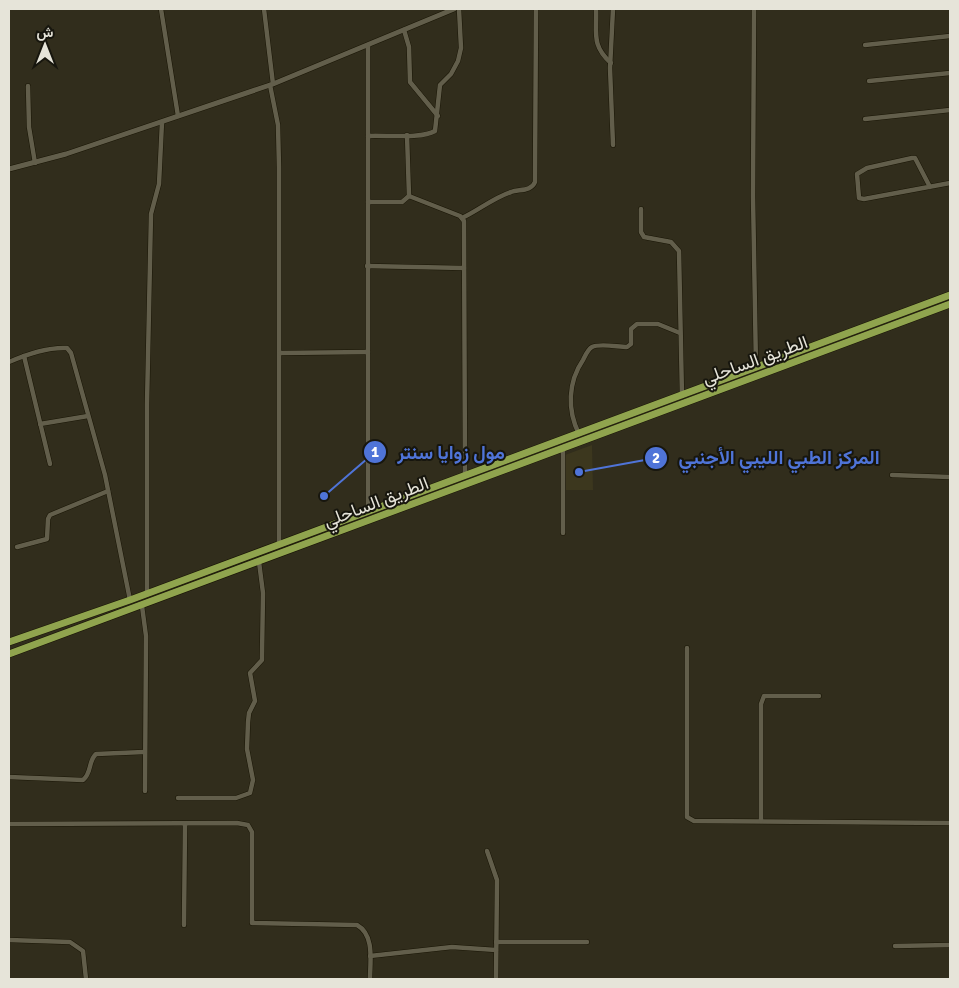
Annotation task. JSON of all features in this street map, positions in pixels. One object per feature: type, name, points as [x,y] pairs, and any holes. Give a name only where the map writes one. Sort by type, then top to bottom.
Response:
[{"type":"highway","name":"الطريق الساحلي","points":[[9,642],[130,600],[368,510],[756,369],[950,295]]},
{"type":"highway","name":"الطريق الساحلي","points":[[9,654],[950,304]]},
{"type":"street","points":[[161,9],[178,116]]},
{"type":"street","points":[[264,9],[278,126],[279,545]]},
{"type":"street","points":[[9,169],[35,163],[162,122],[272,84],[404,30],[444,11],[454,9]]},
{"type":"street","points":[[368,136],[431,134],[435,131],[440,85],[451,74],[462,48],[459,9]]},
{"type":"street","points":[[462,218],[484,204],[513,192],[530,188],[535,182],[536,9]]},
{"type":"street","points":[[596,9],[597,46],[599,52],[611,63]]},
{"type":"street","points":[[613,9],[611,63],[613,145]]},
{"type":"street","points":[[754,9],[753,196],[756,369]]},
{"type":"street","points":[[404,30],[409,47],[410,82],[438,116]]},
{"type":"street","points":[[865,45],[950,36]]},
{"type":"street","points":[[368,45],[368,510]]},
{"type":"street","points":[[869,81],[950,73]]},
{"type":"street","points":[[28,86],[29,127],[35,163]]},
{"type":"street","points":[[865,119],[950,110]]},
{"type":"street","points":[[147,593],[147,412],[151,214],[158,184],[162,122]]},
{"type":"street","points":[[407,135],[409,196]]},
{"type":"street","points":[[930,187],[915,158],[866,168],[857,174],[859,198],[930,187],[950,183]]},
{"type":"street","points":[[409,196],[462,218]]},
{"type":"street","points":[[368,202],[402,202],[409,196]]},
{"type":"street","points":[[641,209],[641,232],[644,236],[671,242],[679,251],[682,396]]},
{"type":"street","points":[[462,218],[465,475]]},
{"type":"street","points":[[367,266],[464,268]]},
{"type":"street","points":[[579,434],[572,421],[572,382],[576,370],[589,350],[595,347],[627,347],[631,344],[631,329],[637,324],[658,324],[680,333]]},
{"type":"street","points":[[9,362],[24,356],[67,348],[71,353],[108,491],[130,600]]},
{"type":"street","points":[[280,353],[368,352]]},
{"type":"street","points":[[24,356],[50,464]]},
{"type":"street","points":[[40,424],[88,416]]},
{"type":"street","points":[[563,448],[563,533]]},
{"type":"street","points":[[892,475],[950,477]]},
{"type":"street","points":[[17,547],[47,539],[50,515],[108,491]]},
{"type":"street","points":[[178,798],[236,798],[250,793],[253,780],[247,749],[248,722],[249,713],[256,701],[250,673],[262,660],[263,593],[259,562]]},
{"type":"street","points":[[142,606],[146,636],[145,791]]},
{"type":"street","points":[[687,648],[687,817],[694,821],[950,822]]},
{"type":"street","points":[[761,821],[761,704],[764,696],[819,696]]},
{"type":"street","points":[[9,777],[83,780],[88,775],[93,756],[96,754],[144,752]]},
{"type":"street","points":[[9,824],[237,823],[251,827],[252,923],[357,926],[367,935],[370,956],[370,979]]},
{"type":"street","points":[[184,925],[185,824]]},
{"type":"street","points":[[487,851],[497,880],[496,979]]},
{"type":"street","points":[[9,940],[72,942],[83,950],[86,979]]},
{"type":"street","points":[[496,942],[587,942]]},
{"type":"street","points":[[896,946],[950,946]]},
{"type":"street","points":[[370,956],[452,947],[496,950]]},
{"type":"shaded area","points":[[592,445],[593,490],[566,490],[565,455]]},
{"type":"place","name":"المركز الطبي الليبي الأجنبي","points":[[579,472]]},
{"type":"place","name":"مول زوايا سنتر","points":[[324,496]]}]
